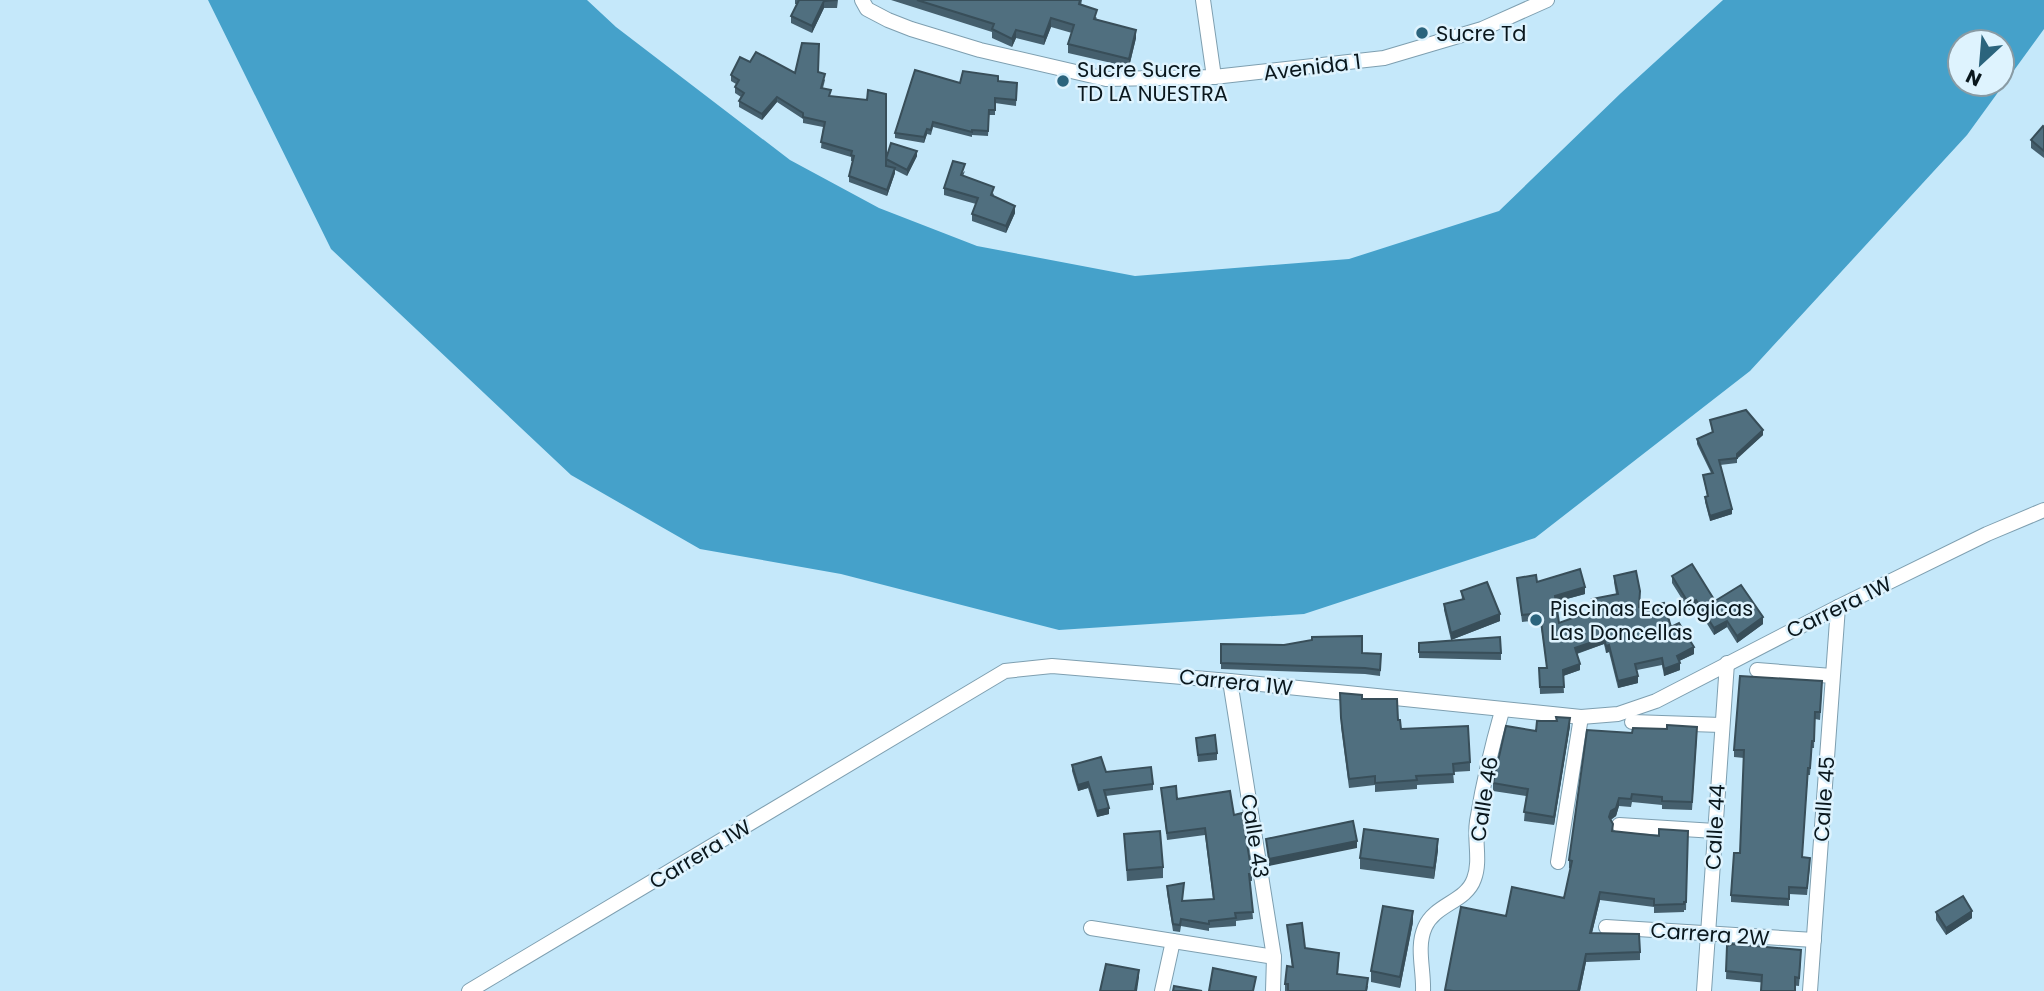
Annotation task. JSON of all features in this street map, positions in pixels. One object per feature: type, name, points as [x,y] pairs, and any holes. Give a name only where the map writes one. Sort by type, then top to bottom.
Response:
[{"type":"street","points":[[1202,0],[1214,77]]},
{"type":"street","name":"Avenida 1","points":[[865,4],[888,20],[911,29],[980,50],[1106,79],[1214,77],[1384,58],[1482,29],[1547,0]]},
{"type":"street","name":"Carrera 1W","points":[[469,991],[1005,671],[1052,666],[1230,681],[1581,717],[1618,714],[1656,701],[1838,607],[1987,534],[2044,510]]},
{"type":"street","name":"Calle 45","points":[[1811,991],[1838,607]]},
{"type":"street","name":"Calle 44","points":[[1704,991],[1727,663]]},
{"type":"street","points":[[1757,670],[1832,676]]},
{"type":"street","name":"Calle 43","points":[[1230,681],[1274,957],[1273,991]]},
{"type":"street","name":"Calle 46","points":[[1423,991],[1421,944],[1425,928],[1432,916],[1460,897],[1474,880],[1477,868],[1477,823],[1502,710]]},
{"type":"street","points":[[1558,862],[1581,717]]},
{"type":"street","points":[[1632,722],[1721,726]]},
{"type":"street","points":[[1619,825],[1715,831]]},
{"type":"street","name":"Carrera 2W","points":[[1606,927],[1814,940]]},
{"type":"street","points":[[1091,928],[1274,957]]},
{"type":"street","points":[[1162,991],[1173,941]]},
{"type":"water","points":[[208,0],[587,0],[616,27],[790,160],[879,208],[977,246],[1135,276],[1349,259],[1499,211],[1621,93],[1723,0],[2044,0],[2044,29],[2016,68],[2016,28],[1946,28],[1946,98],[1994,98],[1967,135],[1750,371],[1535,538],[1304,614],[1059,630],[841,574],[700,549],[571,475],[331,249]]},
{"type":"building","points":[[799,0],[837,0],[824,1],[812,26],[791,16]]},
{"type":"building","points":[[917,0],[1080,0],[1079,4],[1097,10],[1094,19],[1136,30],[1129,59],[1068,44],[1074,25],[1051,18],[1044,37],[1016,30],[1012,39],[992,29],[994,24]]},
{"type":"building","points":[[802,43],[819,44],[818,72],[825,74],[821,88],[831,90],[829,96],[867,100],[868,90],[886,94],[886,166],[895,168],[887,190],[849,176],[854,156],[851,155],[852,151],[821,142],[825,122],[803,117],[803,113],[777,97],[762,114],[739,101],[744,93],[735,87],[739,80],[731,75],[740,57],[750,62],[756,52],[795,73]]},
{"type":"building","points":[[915,70],[960,83],[963,71],[998,76],[998,81],[1017,83],[1016,100],[995,98],[995,110],[989,110],[988,131],[972,132],[933,122],[931,130],[927,129],[924,137],[895,133]]},
{"type":"building","points":[[2044,127],[2044,151],[2031,140]]},
{"type":"building","points":[[891,143],[917,151],[907,170],[886,159]]},
{"type":"building","points":[[953,161],[965,164],[961,175],[994,187],[991,195],[1015,206],[1006,226],[972,214],[978,198],[944,188]]},
{"type":"building","points":[[1746,410],[1763,430],[1737,454],[1737,458],[1719,460],[1732,509],[1710,516],[1703,475],[1713,473],[1697,439],[1713,432],[1710,420]]},
{"type":"building","points":[[1692,564],[1715,601],[1741,585],[1763,617],[1737,636],[1727,621],[1714,628],[1696,600],[1689,604],[1672,576]]},
{"type":"building","points":[[1580,569],[1585,587],[1555,596],[1559,623],[1595,610],[1592,599],[1618,594],[1614,576],[1636,571],[1640,591],[1639,607],[1664,603],[1671,627],[1679,623],[1694,647],[1677,656],[1680,663],[1664,669],[1662,658],[1635,664],[1638,676],[1618,681],[1609,645],[1606,646],[1604,638],[1575,648],[1580,664],[1563,670],[1564,687],[1540,687],[1539,668],[1547,668],[1540,613],[1522,615],[1517,578],[1536,575],[1537,582]]},
{"type":"building","points":[[1487,582],[1500,614],[1451,633],[1444,604],[1464,599],[1461,591]]},
{"type":"building","points":[[1362,636],[1362,653],[1381,654],[1380,670],[1221,663],[1221,644],[1284,645],[1312,640],[1312,637]]},
{"type":"building","points":[[1500,637],[1501,653],[1419,652],[1419,643]]},
{"type":"building","points":[[1740,676],[1822,681],[1820,712],[1815,712],[1814,741],[1808,768],[1802,857],[1810,858],[1807,888],[1789,887],[1789,899],[1731,895],[1734,853],[1740,853],[1744,750],[1734,750]]},
{"type":"building","points":[[1340,693],[1362,695],[1362,699],[1397,699],[1401,729],[1468,726],[1470,762],[1453,764],[1454,774],[1416,776],[1417,780],[1375,783],[1375,776],[1349,779]]},
{"type":"building","points":[[1556,717],[1570,718],[1554,817],[1524,812],[1528,789],[1493,783],[1506,726],[1536,731],[1537,721],[1557,721]]},
{"type":"building","points":[[1667,725],[1697,727],[1692,802],[1662,801],[1662,797],[1632,794],[1631,799],[1619,798],[1609,817],[1613,824],[1612,831],[1659,836],[1659,829],[1688,831],[1686,902],[1654,905],[1654,899],[1600,892],[1590,933],[1639,934],[1640,952],[1586,954],[1578,991],[1445,990],[1461,907],[1506,916],[1512,887],[1564,898],[1572,861],[1569,860],[1587,730],[1632,733],[1633,728],[1667,729]]},
{"type":"building","points":[[1215,735],[1217,753],[1198,755],[1196,738]]},
{"type":"building","points":[[1101,757],[1106,772],[1151,767],[1153,784],[1104,790],[1109,808],[1097,811],[1088,782],[1078,785],[1072,765]]},
{"type":"building","points":[[1176,786],[1177,799],[1230,791],[1234,815],[1242,813],[1252,874],[1249,874],[1253,912],[1235,913],[1236,918],[1209,921],[1209,924],[1181,919],[1180,925],[1173,924],[1167,886],[1184,883],[1182,901],[1214,899],[1205,828],[1167,833],[1161,788]]},
{"type":"building","points":[[1353,821],[1357,841],[1269,859],[1266,839]]},
{"type":"building","points":[[1364,829],[1438,839],[1434,868],[1360,858]]},
{"type":"building","points":[[1160,831],[1163,867],[1127,870],[1124,834]]},
{"type":"building","points":[[1963,896],[1972,911],[1946,928],[1936,912]]},
{"type":"building","points":[[1383,906],[1413,911],[1400,977],[1371,971]]},
{"type":"building","points":[[1302,923],[1305,948],[1339,953],[1337,974],[1368,978],[1366,991],[1288,991],[1288,984],[1285,984],[1287,966],[1293,967],[1287,925]]},
{"type":"building","points":[[1732,944],[1801,950],[1795,991],[1761,991],[1762,975],[1726,971],[1727,946]]},
{"type":"building","points":[[1106,964],[1139,970],[1135,991],[1100,991]]},
{"type":"building","points":[[1213,968],[1256,977],[1253,991],[1209,991]]},
{"type":"building","points":[[1174,986],[1202,991],[1173,991]]},
{"type":"place","name":"Sucre Td","points":[[1422,33]]},
{"type":"place","name":"Sucre Sucre TD LA NUESTRA","points":[[1063,81]]},
{"type":"place","name":"Piscinas Ecológicas Las Doncellas","points":[[1536,620]]}]
